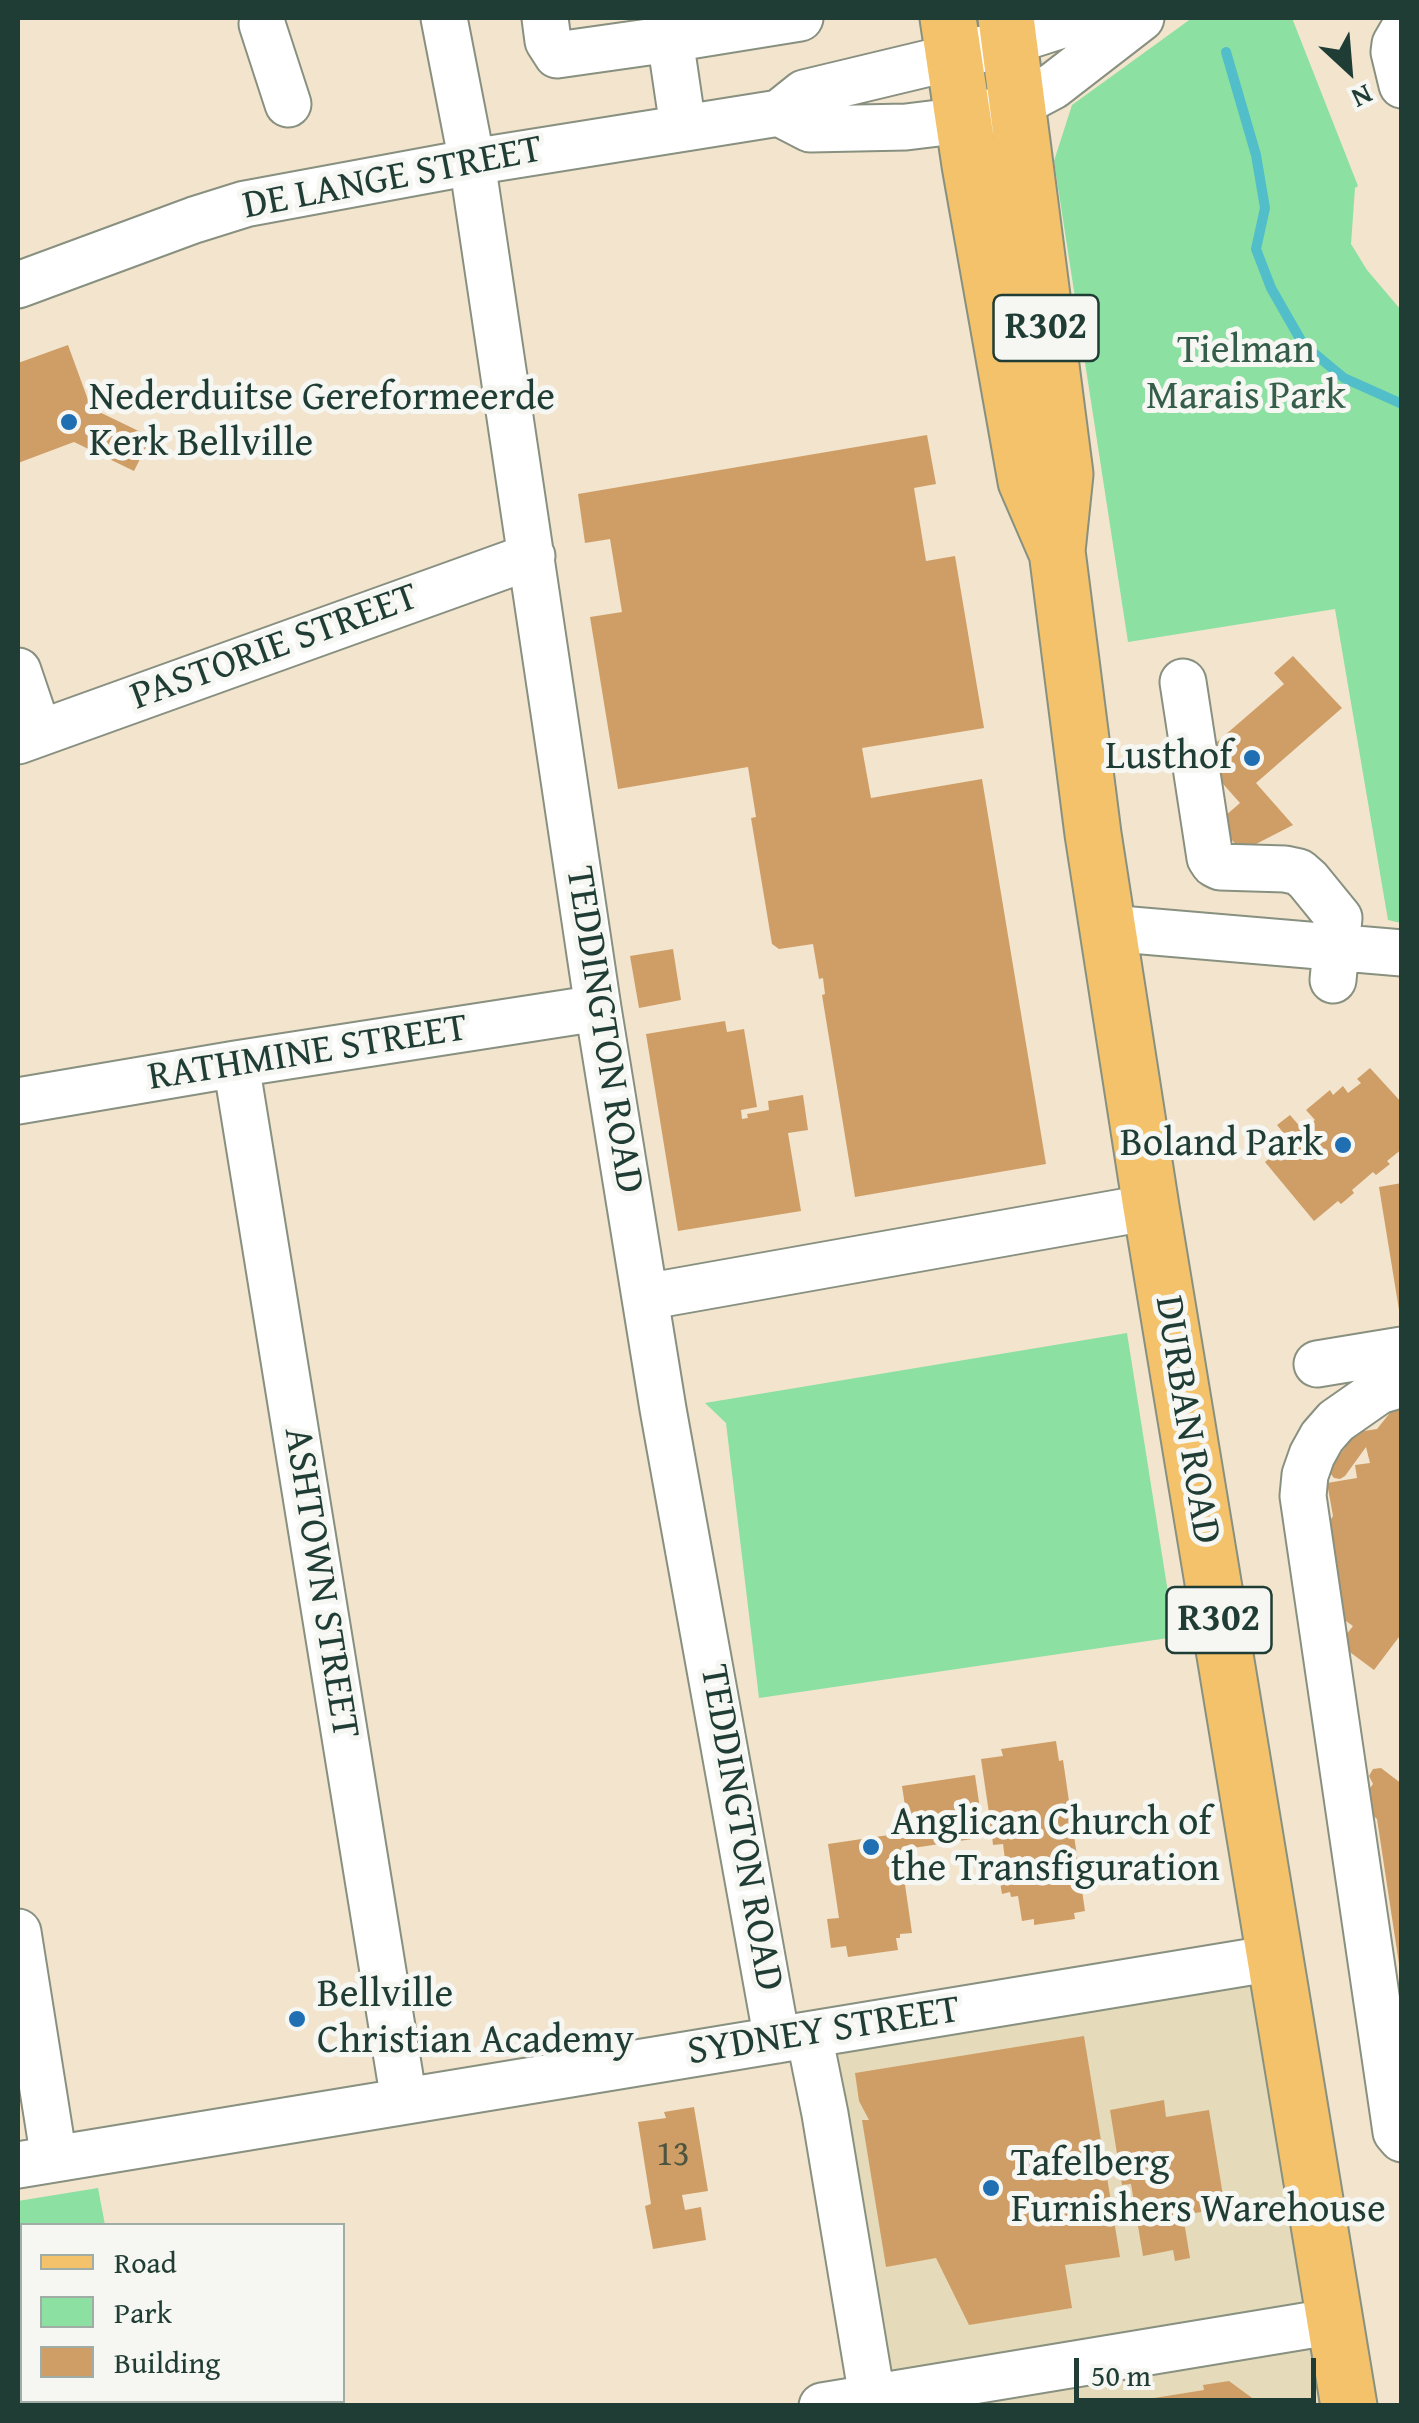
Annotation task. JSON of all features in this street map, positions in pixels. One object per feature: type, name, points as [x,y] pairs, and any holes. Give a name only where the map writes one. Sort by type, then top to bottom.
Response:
[{"type":"main road","name":"DURBAN ROAD","points":[[1008,30],[1064,474],[1056,551],[1093,834],[1349,2406]]},
{"type":"main road","name":"DURBAN ROAD","points":[[951,37],[1026,481],[1056,551]]},
{"type":"street","name":"TEDDINGTON ROAD","points":[[444,18],[472,162],[645,1297],[793,2037],[825,2114],[872,2397]]},
{"type":"street","points":[[545,18],[548,41],[557,55],[786,18]]},
{"type":"street","name":"DE LANGE STREET","points":[[18,285],[245,204],[472,162],[779,113],[804,93],[951,37],[1084,18]]},
{"type":"street","name":"DE LANGE STREET","points":[[779,113],[810,129],[906,127],[963,120],[1019,104],[1053,86],[1141,18]]},
{"type":"street","points":[[262,24],[288,104]]},
{"type":"street","points":[[1402,32],[1394,52],[1402,85]]},
{"type":"street","points":[[670,39],[683,127]]},
{"type":"street","name":"PASTORIE STREET","points":[[28,737],[532,556]]},
{"type":"street","points":[[18,671],[28,737]]},
{"type":"street","points":[[1183,682],[1210,858],[1220,867],[1285,869],[1304,876],[1338,918],[1334,964]]},
{"type":"street","points":[[1108,928],[1334,964],[1402,954]]},
{"type":"street","name":"RATHMINE STREET","points":[[18,1101],[598,1008]]},
{"type":"street","name":"ASHTOWN STREET","points":[[236,1064],[404,2102]]},
{"type":"street","points":[[645,1297],[1151,1207]]},
{"type":"street","points":[[1317,1364],[1402,1350]]},
{"type":"street","points":[[1402,1384],[1379,1391],[1336,1421],[1312,1454],[1303,1496],[1393,2113],[1396,2132],[1402,2139]]},
{"type":"street","points":[[18,1932],[36,2162]]},
{"type":"street","name":"SYDNEY STREET","points":[[36,2162],[1274,1958]]},
{"type":"street","points":[[826,2405],[872,2397],[957,2394],[1335,2320]]},
{"type":"shaded area","points":[[1271,1963],[1344,2405],[962,2405],[874,2395],[815,2038]]},
{"type":"green space","name":"Tielman Marais Park","points":[[1192,18],[1292,18],[1358,186],[1351,244],[1401,310],[1401,923],[1388,920],[1335,609],[1128,642],[1054,161],[1072,105]]},
{"type":"green space","points":[[1127,1333],[1175,1637],[759,1698],[726,1423],[705,1403]]},
{"type":"green space","points":[[98,2188],[105,2223],[20,2223],[20,2403],[120,2405],[18,2405],[18,2201]]},
{"type":"building","name":"Nederduitse Gereformeerde Kerk Bellville","points":[[68,345],[91,408],[151,437],[134,471],[74,442],[18,463],[18,363]]},
{"type":"building","points":[[927,435],[936,484],[914,488],[926,561],[955,556],[984,728],[862,748],[871,798],[982,779],[1046,1164],[855,1197],[822,995],[823,978],[819,979],[813,944],[779,949],[772,944],[751,818],[756,817],[748,767],[618,789],[590,617],[622,612],[610,539],[585,543],[578,494]]},
{"type":"building","name":"Lusthof","points":[[1293,656],[1342,708],[1256,783],[1293,825],[1256,844],[1245,855],[1217,823],[1240,803],[1216,776],[1227,767],[1210,748],[1284,684],[1274,673]]},
{"type":"building","points":[[673,949],[681,1000],[639,1008],[630,956]]},
{"type":"building","points":[[725,1021],[727,1032],[744,1029],[757,1107],[741,1110],[742,1119],[748,1118],[747,1114],[769,1110],[768,1101],[803,1095],[808,1130],[788,1133],[801,1211],[678,1231],[646,1034]]},
{"type":"building","name":"Boland Park","points":[[1370,1068],[1402,1103],[1402,1149],[1387,1161],[1390,1164],[1376,1175],[1373,1172],[1341,1204],[1338,1201],[1314,1221],[1265,1162],[1290,1141],[1277,1125],[1290,1115],[1303,1130],[1315,1120],[1306,1110],[1330,1090],[1333,1095],[1343,1086],[1348,1093],[1361,1083],[1357,1079]]},
{"type":"building","points":[[1402,1183],[1402,1310],[1399,1310],[1379,1187]]},
{"type":"building","points":[[1402,1398],[1402,1633],[1374,1670],[1339,1644],[1353,1626],[1343,1619],[1324,1530],[1333,1516],[1327,1483],[1357,1478],[1355,1465],[1370,1463],[1366,1447],[1340,1479],[1330,1473],[1331,1466],[1357,1432],[1377,1429]]},
{"type":"building","name":"Anglican Church of the Transfiguration","points":[[1056,1741],[1059,1761],[1063,1760],[1085,1911],[1074,1913],[1075,1919],[1034,1925],[1034,1919],[1022,1921],[1018,1896],[1002,1894],[999,1876],[1007,1875],[1003,1844],[993,1845],[992,1836],[900,1850],[912,1933],[896,1938],[898,1950],[848,1957],[846,1946],[831,1948],[827,1919],[839,1918],[828,1844],[909,1832],[902,1786],[975,1775],[980,1809],[970,1810],[972,1823],[990,1820],[981,1759],[1003,1756],[1001,1749]]},
{"type":"building","points":[[1381,1768],[1402,1784],[1402,1964],[1377,1819],[1371,1814],[1367,1792],[1373,1784],[1369,1776],[1373,1769]]},
{"type":"building","name":"Tafelberg Furnishers Warehouse","points":[[1084,2036],[1120,2257],[1065,2265],[1072,2308],[969,2325],[936,2258],[886,2267],[862,2120],[869,2120],[859,2101],[855,2073]]},
{"type":"building","points":[[1164,2100],[1166,2117],[1209,2110],[1225,2208],[1183,2215],[1190,2258],[1175,2261],[1173,2250],[1143,2256],[1131,2184],[1122,2185],[1110,2110]]},
{"type":"building","points":[[694,2107],[708,2191],[682,2195],[685,2210],[701,2207],[706,2240],[653,2249],[645,2206],[651,2204],[638,2122],[666,2118],[664,2112]]},
{"type":"building","points":[[1229,2381],[1263,2406],[1123,2406],[1204,2390],[1203,2385]]},
{"type":"waterway","points":[[1226,52],[1256,155],[1265,208],[1256,249],[1271,288],[1303,344],[1344,378],[1402,404]]},
{"type":"place","name":"Nederduitse Gereformeerde Kerk Bellville","points":[[69,422]]},
{"type":"place","name":"Lusthof","points":[[1252,758]]},
{"type":"place","name":"Boland Park","points":[[1343,1145]]},
{"type":"place","name":"Anglican Church of the Transfiguration","points":[[871,1847]]},
{"type":"place","name":"Bellville Christian Academy","points":[[297,2019]]},
{"type":"place","name":"Tafelberg Furnishers Warehouse","points":[[991,2188]]}]
